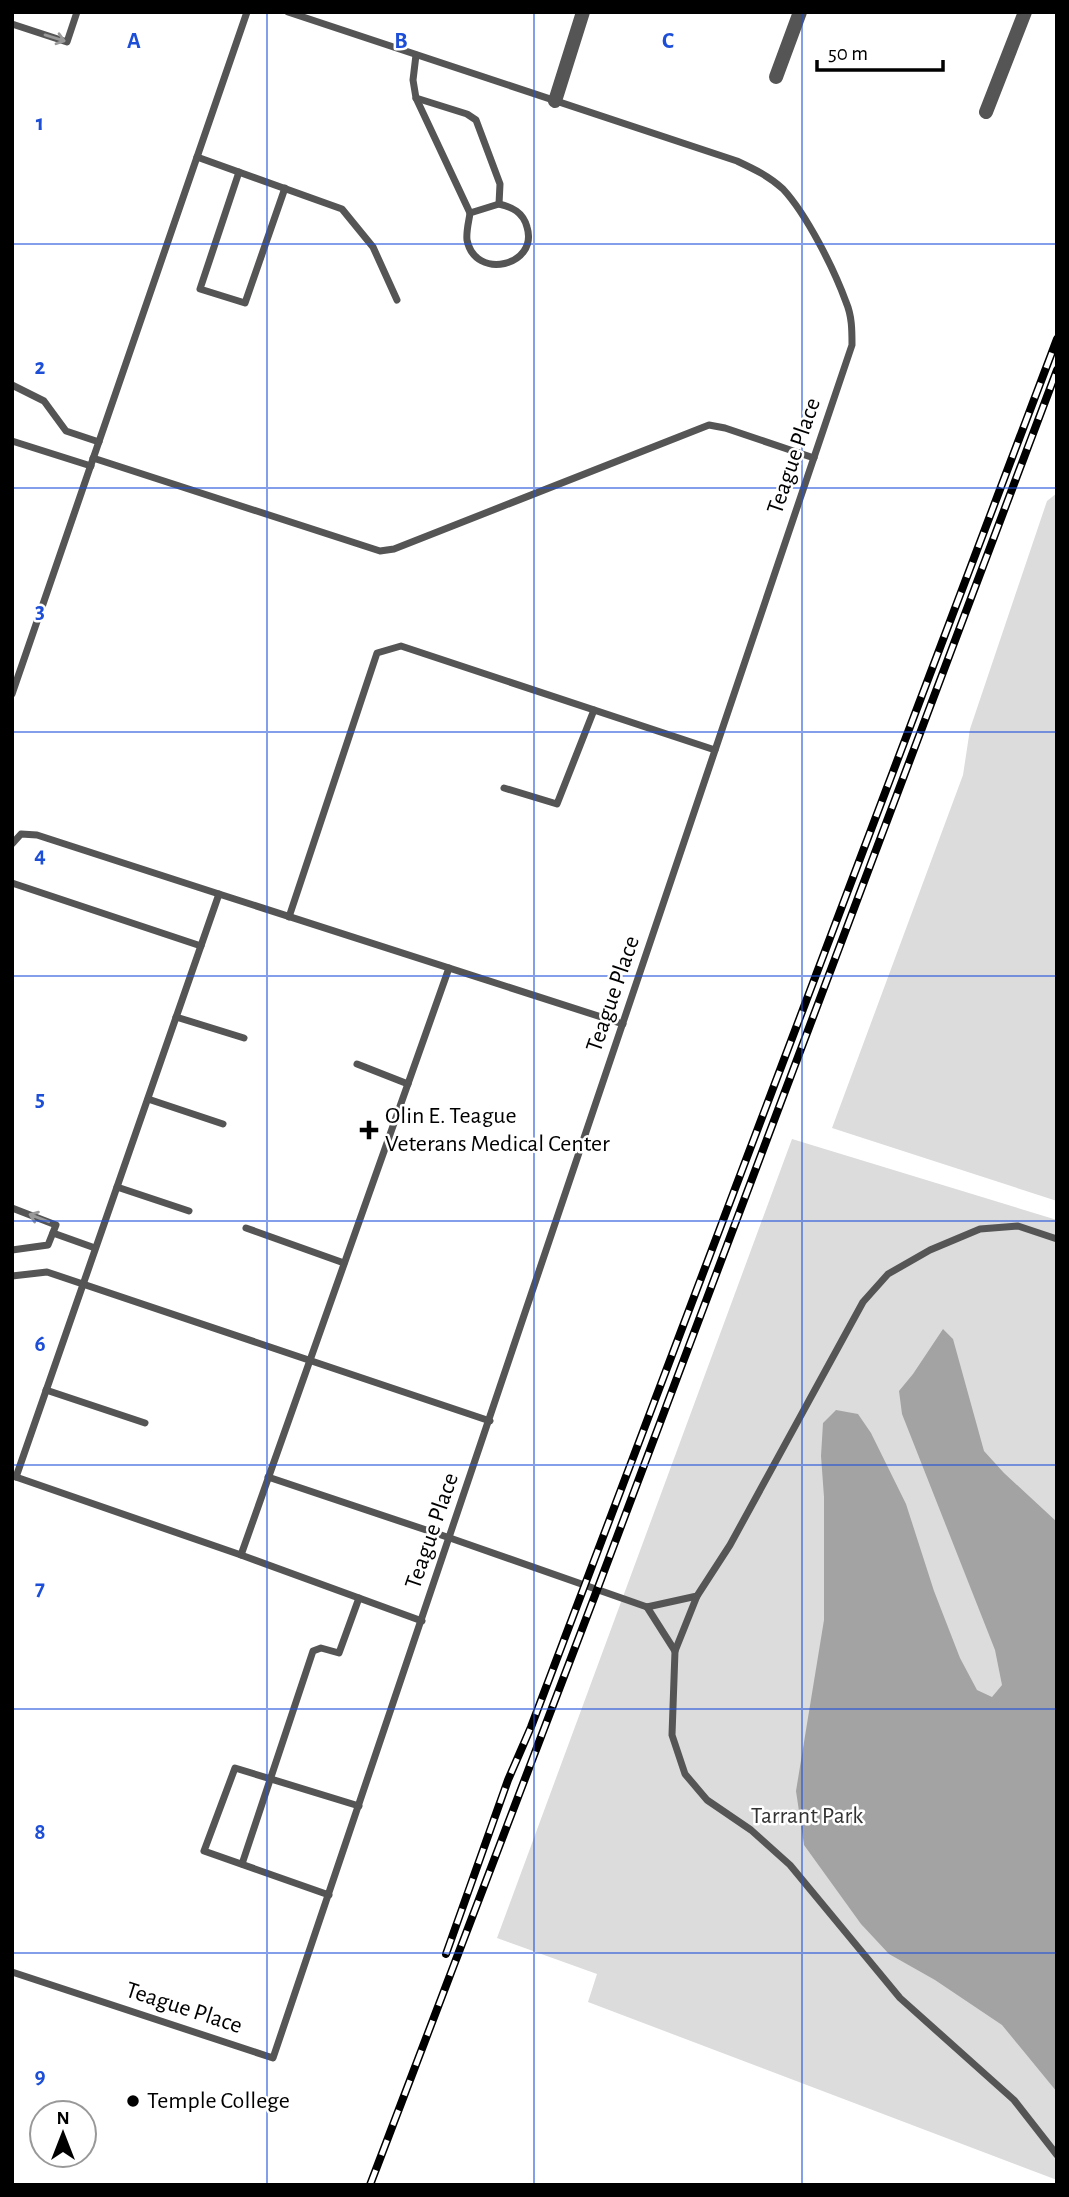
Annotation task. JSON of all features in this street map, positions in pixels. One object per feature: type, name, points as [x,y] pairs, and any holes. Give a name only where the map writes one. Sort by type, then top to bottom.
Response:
[{"type":"street","points":[[555,101],[583,12]]},
{"type":"street","points":[[776,77],[800,12]]},
{"type":"street","points":[[986,112],[1025,12]]},
{"type":"lane","points":[[12,24],[67,42],[77,12]]},
{"type":"lane","points":[[12,694],[247,12]]},
{"type":"lane","name":"Teague Place","points":[[12,1972],[273,2058],[852,345],[853,327],[847,303],[801,212],[764,173],[288,12]]},
{"type":"lane","points":[[416,55],[412,80],[416,98],[471,213],[467,233],[472,252],[488,264],[508,264],[524,251],[529,232],[520,213],[512,207],[499,204],[471,213]]},
{"type":"lane","points":[[416,98],[467,114],[476,120],[500,184],[499,204]]},
{"type":"lane","points":[[197,157],[342,209],[373,247],[397,300]]},
{"type":"lane","points":[[239,172],[200,289],[245,303],[285,188]]},
{"type":"lane","points":[[12,385],[44,401],[66,431],[99,442]]},
{"type":"lane","points":[[12,441],[92,462],[380,551],[394,550],[709,425],[814,458]]},
{"type":"lane","points":[[289,917],[377,653],[401,646],[715,750]]},
{"type":"lane","points":[[504,788],[557,804],[594,710]]},
{"type":"lane","points":[[12,844],[21,834],[37,835],[623,1024]]},
{"type":"lane","points":[[12,883],[201,946]]},
{"type":"lane","points":[[219,894],[14,1477],[422,1621]]},
{"type":"lane","points":[[241,1555],[449,968]]},
{"type":"lane","points":[[176,1017],[244,1038]]},
{"type":"lane","points":[[357,1064],[408,1084]]},
{"type":"lane","points":[[148,1099],[223,1124]]},
{"type":"lane","points":[[117,1186],[189,1211]]},
{"type":"lane","points":[[12,1208],[56,1224],[48,1245],[12,1250]]},
{"type":"lane","points":[[1057,1238],[1018,1226],[980,1229],[930,1250],[888,1274],[863,1302],[730,1545],[696,1596],[675,1651],[671,1735],[685,1774],[707,1800],[751,1830],[790,1866],[900,1998],[1014,2100],[1057,2155]]},
{"type":"lane","points":[[246,1228],[344,1263]]},
{"type":"lane","points":[[53,1233],[95,1248]]},
{"type":"lane","points":[[12,1276],[47,1272],[490,1421]]},
{"type":"lane","points":[[46,1390],[145,1423]]},
{"type":"lane","points":[[268,1477],[647,1607],[696,1596]]},
{"type":"lane","points":[[242,1864],[313,1651],[321,1648],[340,1653],[359,1598]]},
{"type":"lane","points":[[647,1607],[675,1651]]},
{"type":"lane","points":[[329,1895],[204,1851],[234,1768],[359,1806]]},
{"type":"green space","points":[[1057,493],[1057,1201],[832,1128],[963,775],[970,729],[1047,501]]},
{"type":"green space","name":"Tarrant Park","points":[[792,1139],[1057,1220],[1057,2180],[588,2002],[597,1974],[497,1938]]},
{"type":"shaded area","points":[[943,1329],[953,1339],[984,1451],[1057,1522],[1057,2092],[1002,2025],[935,1980],[889,1954],[861,1924],[804,1845],[796,1791],[824,1620],[824,1497],[821,1456],[823,1423],[836,1410],[858,1414],[871,1433],[906,1504],[934,1591],[960,1658],[977,1690],[992,1697],[1002,1685],[995,1650],[902,1414],[899,1391]]},
{"type":"railway","points":[[446,1954],[508,1780],[531,1727],[1057,339]]},
{"type":"railway","points":[[370,2185],[1057,370]]},
{"type":"place","name":"Olin E. Teague Veterans Medical Center","points":[[369,1130]]},
{"type":"place","name":"Temple College","points":[[133,2101]]}]
